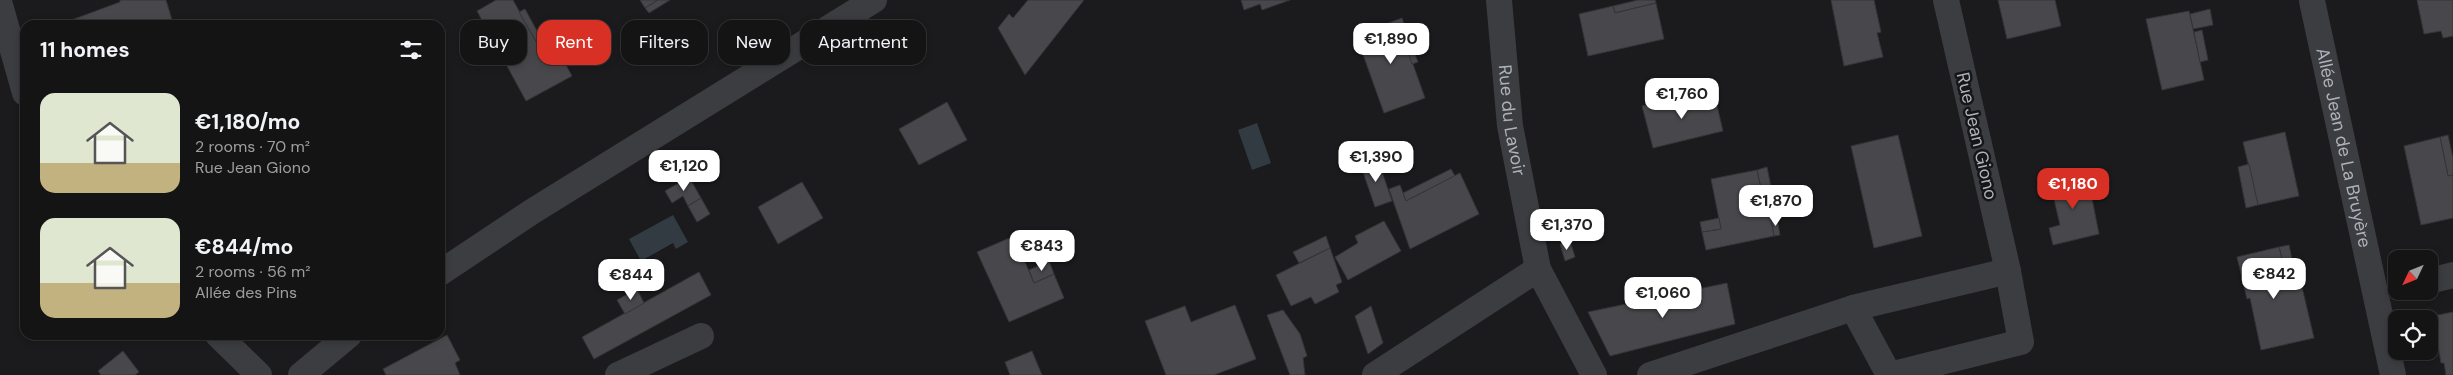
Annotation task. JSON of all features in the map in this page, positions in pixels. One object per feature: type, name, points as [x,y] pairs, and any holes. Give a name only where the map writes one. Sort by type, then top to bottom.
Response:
[{"type":"street","points":[[445,270],[533,211],[874,0]]},
{"type":"street","name":"Rue du Lavoir","points":[[1499,0],[1510,126],[1538,269],[1594,375]]},
{"type":"street","name":"Rue Jean Giono","points":[[1853,308],[1889,375],[2021,342],[2008,271],[1946,0]]},
{"type":"street","name":"Allée Jean de La Bruyère","points":[[2312,1],[2386,291],[2393,375]]},
{"type":"street","points":[[0,5],[20,75]]},
{"type":"street","points":[[1374,375],[1538,269]]},
{"type":"street","points":[[1650,375],[1853,308],[2008,271]]},
{"type":"street","points":[[2438,279],[2453,275]]},
{"type":"street","points":[[618,375],[701,336]]},
{"type":"street","points":[[223,340],[259,375]]},
{"type":"street","points":[[301,375],[343,340]]},
{"type":"shaded area","points":[[1257,123],[1271,163],[1252,170],[1238,130]]},
{"type":"shaded area","points":[[673,215],[688,242],[676,249],[673,243],[641,261],[629,239]]},
{"type":"building","points":[[120,0],[166,0],[172,20],[71,20],[120,2]]},
{"type":"building","points":[[496,0],[513,0],[524,20],[482,20],[477,11]]},
{"type":"building","points":[[640,0],[658,0],[645,8]]},
{"type":"building","points":[[658,0],[670,0],[649,13],[645,8]]},
{"type":"building","points":[[1028,0],[1084,0],[1025,75],[998,28],[1009,14],[1013,18]]},
{"type":"building","points":[[1241,0],[1290,0],[1262,10],[1260,4],[1244,10]]},
{"type":"building","points":[[1638,0],[1655,0],[1656,3],[1615,13],[1613,6]]},
{"type":"building","points":[[1831,0],[1874,0],[1881,32],[1877,33],[1883,57],[1844,66]]},
{"type":"building","points":[[1998,0],[2055,0],[2061,26],[2007,39]]},
{"type":"building","points":[[2417,0],[2453,0],[2453,36],[2443,38],[2441,31],[2424,34]]},
{"type":"building","points":[[1656,3],[1664,39],[1588,56],[1579,14],[1613,6],[1615,13]]},
{"type":"building","points":[[525,9],[537,31],[537,43],[527,26],[527,20],[524,20],[519,12]]},
{"type":"building","points":[[2210,9],[2213,25],[2193,29],[2190,14]]},
{"type":"building","points":[[2189,11],[2204,80],[2162,90],[2146,19]]},
{"type":"building","points":[[1402,18],[1408,35],[1403,36],[1425,98],[1384,113],[1356,35]]},
{"type":"building","points":[[527,25],[537,43],[537,65],[566,65],[572,76],[526,101],[506,65],[527,65]]},
{"type":"building","points":[[2202,30],[2208,60],[2200,62],[2194,32]]},
{"type":"building","points":[[1408,35],[1418,62],[1412,64],[1403,36]]},
{"type":"building","points":[[1713,89],[1714,93],[1678,102],[1677,98]]},
{"type":"building","points":[[1714,93],[1723,131],[1653,148],[1642,106],[1677,98],[1678,102]]},
{"type":"building","points":[[947,102],[967,140],[919,165],[899,129]]},
{"type":"building","points":[[2285,132],[2299,196],[2258,205],[2243,142]]},
{"type":"building","points":[[1898,135],[1922,236],[1874,248],[1851,146]]},
{"type":"building","points":[[2448,135],[2453,158],[2453,175],[2448,176],[2440,137]]},
{"type":"building","points":[[2440,137],[2448,176],[2453,175],[2453,218],[2421,225],[2404,146]]},
{"type":"building","points":[[1378,160],[1392,201],[1375,207],[1361,166]]},
{"type":"building","points":[[2249,164],[2258,205],[2246,208],[2238,167]]},
{"type":"building","points":[[1767,167],[1771,187],[1761,189],[1757,170]]},
{"type":"building","points":[[1451,169],[1455,176],[1406,201],[1403,193]]},
{"type":"building","points":[[1757,170],[1761,189],[1771,187],[1777,218],[1771,219],[1774,236],[1706,250],[1702,232],[1721,229],[1711,179]]},
{"type":"building","points":[[1460,173],[1479,214],[1410,249],[1389,189],[1400,185],[1406,201]]},
{"type":"building","points":[[2087,173],[2099,234],[2053,245],[2049,228],[2060,225],[2050,182]]},
{"type":"building","points":[[689,177],[701,198],[688,206],[683,196],[672,203],[665,191]]},
{"type":"building","points":[[802,182],[823,218],[778,244],[758,207]]},
{"type":"building","points":[[701,198],[710,214],[697,222],[688,206]]},
{"type":"building","points":[[1719,218],[1721,229],[1702,232],[1700,222]]},
{"type":"building","points":[[1777,218],[1780,235],[1774,236],[1771,219]]},
{"type":"building","points":[[1384,221],[1401,251],[1348,280],[1335,257],[1358,243],[1355,236]]},
{"type":"building","points":[[1014,236],[1034,283],[1054,274],[1064,298],[1009,322],[977,252]]},
{"type":"building","points":[[1326,236],[1330,248],[1299,263],[1293,252]]},
{"type":"building","points":[[1570,241],[1575,257],[1565,261],[1560,244]]},
{"type":"building","points":[[2289,245],[2298,288],[2290,290],[2279,247]]},
{"type":"building","points":[[2279,247],[2290,290],[2302,287],[2314,338],[2261,350],[2250,298],[2247,299],[2237,257]]},
{"type":"building","points":[[1330,248],[1342,282],[1336,285],[1339,292],[1315,304],[1311,297],[1291,306],[1276,275]]},
{"type":"building","points":[[1049,261],[1054,274],[1034,283],[1029,270]]},
{"type":"building","points":[[699,272],[711,295],[594,359],[582,337]]},
{"type":"building","points":[[1727,283],[1735,324],[1610,356],[1588,312]]},
{"type":"building","points":[[637,289],[644,303],[625,314],[617,300]]},
{"type":"building","points":[[1235,305],[1256,359],[1214,375],[1166,375],[1145,321],[1185,306],[1191,322]]},
{"type":"building","points":[[1371,306],[1383,343],[1368,354],[1355,316]]},
{"type":"building","points":[[1283,310],[1300,334],[1307,356],[1303,358],[1305,375],[1290,375],[1267,315]]},
{"type":"building","points":[[2453,312],[2453,375],[2446,375],[2444,363],[2441,363],[2438,345],[2438,315]]},
{"type":"building","points":[[447,335],[460,360],[455,363],[460,375],[386,375],[383,369],[438,340],[445,340]]},
{"type":"building","points":[[123,351],[139,372],[135,375],[101,375],[98,371]]},
{"type":"building","points":[[1032,351],[1042,375],[1010,375],[1005,362]]}]
